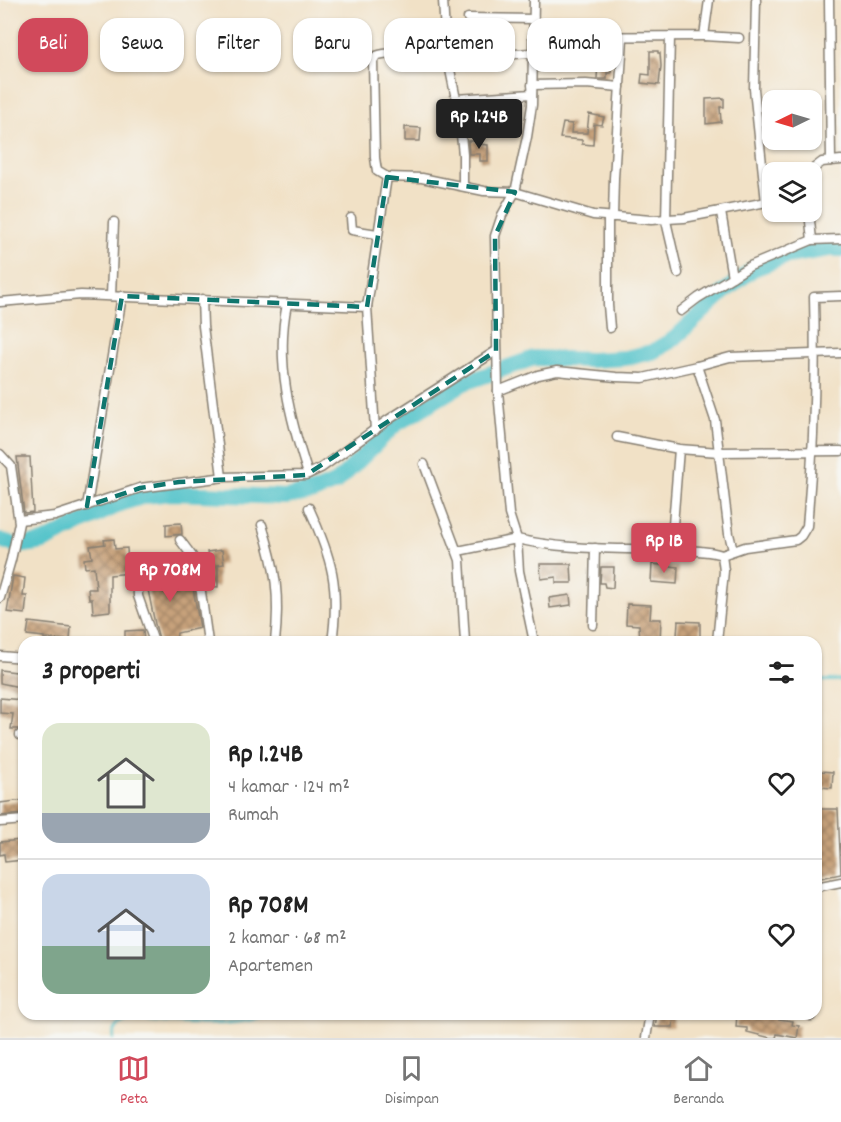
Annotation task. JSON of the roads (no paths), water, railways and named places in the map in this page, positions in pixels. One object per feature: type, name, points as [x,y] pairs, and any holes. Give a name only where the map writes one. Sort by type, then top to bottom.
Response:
[{"type":"street","points":[[443,0],[445,18]]},
{"type":"street","points":[[534,0],[534,18]]},
{"type":"street","points":[[704,36],[709,0]]},
{"type":"street","points":[[756,0],[754,89],[764,162]]},
{"type":"street","points":[[829,0],[831,161]]},
{"type":"street","points":[[610,328],[608,305],[611,217],[623,38],[704,36],[738,38]]},
{"type":"street","points":[[670,37],[666,221],[678,273]]},
{"type":"street","points":[[384,54],[375,56],[374,61],[375,158],[377,171],[387,177],[422,178],[484,191],[515,192],[593,215],[666,221],[762,203]]},
{"type":"street","points":[[830,64],[841,63]]},
{"type":"street","points":[[451,72],[463,155],[463,185]]},
{"type":"street","points":[[532,72],[525,147],[515,192],[502,215],[495,236],[496,355],[509,513],[517,539],[519,572],[533,636]]},
{"type":"street","points":[[456,99],[586,84],[620,87]]},
{"type":"street","points":[[822,162],[841,160]]},
{"type":"street","points":[[375,430],[367,307],[387,177]]},
{"type":"street","points":[[721,212],[732,277]]},
{"type":"street","points":[[351,218],[351,230],[377,234]]},
{"type":"street","points":[[111,296],[114,222]]},
{"type":"street","points":[[810,222],[812,240]]},
{"type":"street","points":[[681,311],[750,266],[812,240],[841,239]]},
{"type":"street","points":[[0,302],[81,295],[367,307]]},
{"type":"street","points":[[87,506],[122,296]]},
{"type":"street","points":[[458,551],[517,539],[595,548],[712,552],[722,555],[733,550],[796,540],[807,526],[813,453],[814,297],[841,296]]},
{"type":"street","points":[[201,299],[208,379],[218,434],[222,477]]},
{"type":"street","points":[[288,304],[283,340],[286,394],[294,430],[308,474]]},
{"type":"street","points":[[498,391],[538,375],[557,371],[643,378],[730,357],[841,353]]},
{"type":"street","points":[[19,522],[55,516],[140,488],[222,477],[308,474],[321,468],[375,430],[496,355]]},
{"type":"street","points":[[697,366],[715,420],[733,550]]},
{"type":"street","points":[[617,437],[679,449],[719,452],[841,451]]},
{"type":"street","points":[[671,550],[679,449]]},
{"type":"street","points":[[0,455],[11,466],[19,522],[0,598]]},
{"type":"street","points":[[424,464],[458,551],[465,636]]},
{"type":"street","points":[[309,508],[328,557],[334,581],[336,599],[333,636]]},
{"type":"street","points":[[262,525],[278,588],[274,636]]},
{"type":"street","points":[[180,540],[192,556],[201,592],[207,636]]},
{"type":"street","points":[[593,625],[595,548]]},
{"type":"street","points":[[718,636],[724,571],[722,555]]},
{"type":"street","points":[[137,572],[138,596],[152,636]]},
{"type":"street","points":[[0,656],[18,658]]},
{"type":"street","points":[[0,822],[18,820]]},
{"type":"street","points":[[822,886],[841,882]]},
{"type":"street","points":[[646,1038],[649,1020]]},
{"type":"waterway","points":[[0,540],[18,546],[43,542],[120,504],[145,496],[171,493],[285,497],[313,492],[337,482],[395,425],[464,383],[534,358],[591,360],[625,358],[652,352],[674,339],[724,292],[753,269],[787,256],[841,249]]},
{"type":"waterway","points":[[822,681],[841,680]]},
{"type":"waterway","points":[[113,1038],[119,1025],[129,1020]]},
{"type":"waterway","points":[[144,1020],[182,1023],[249,1020]]}]
